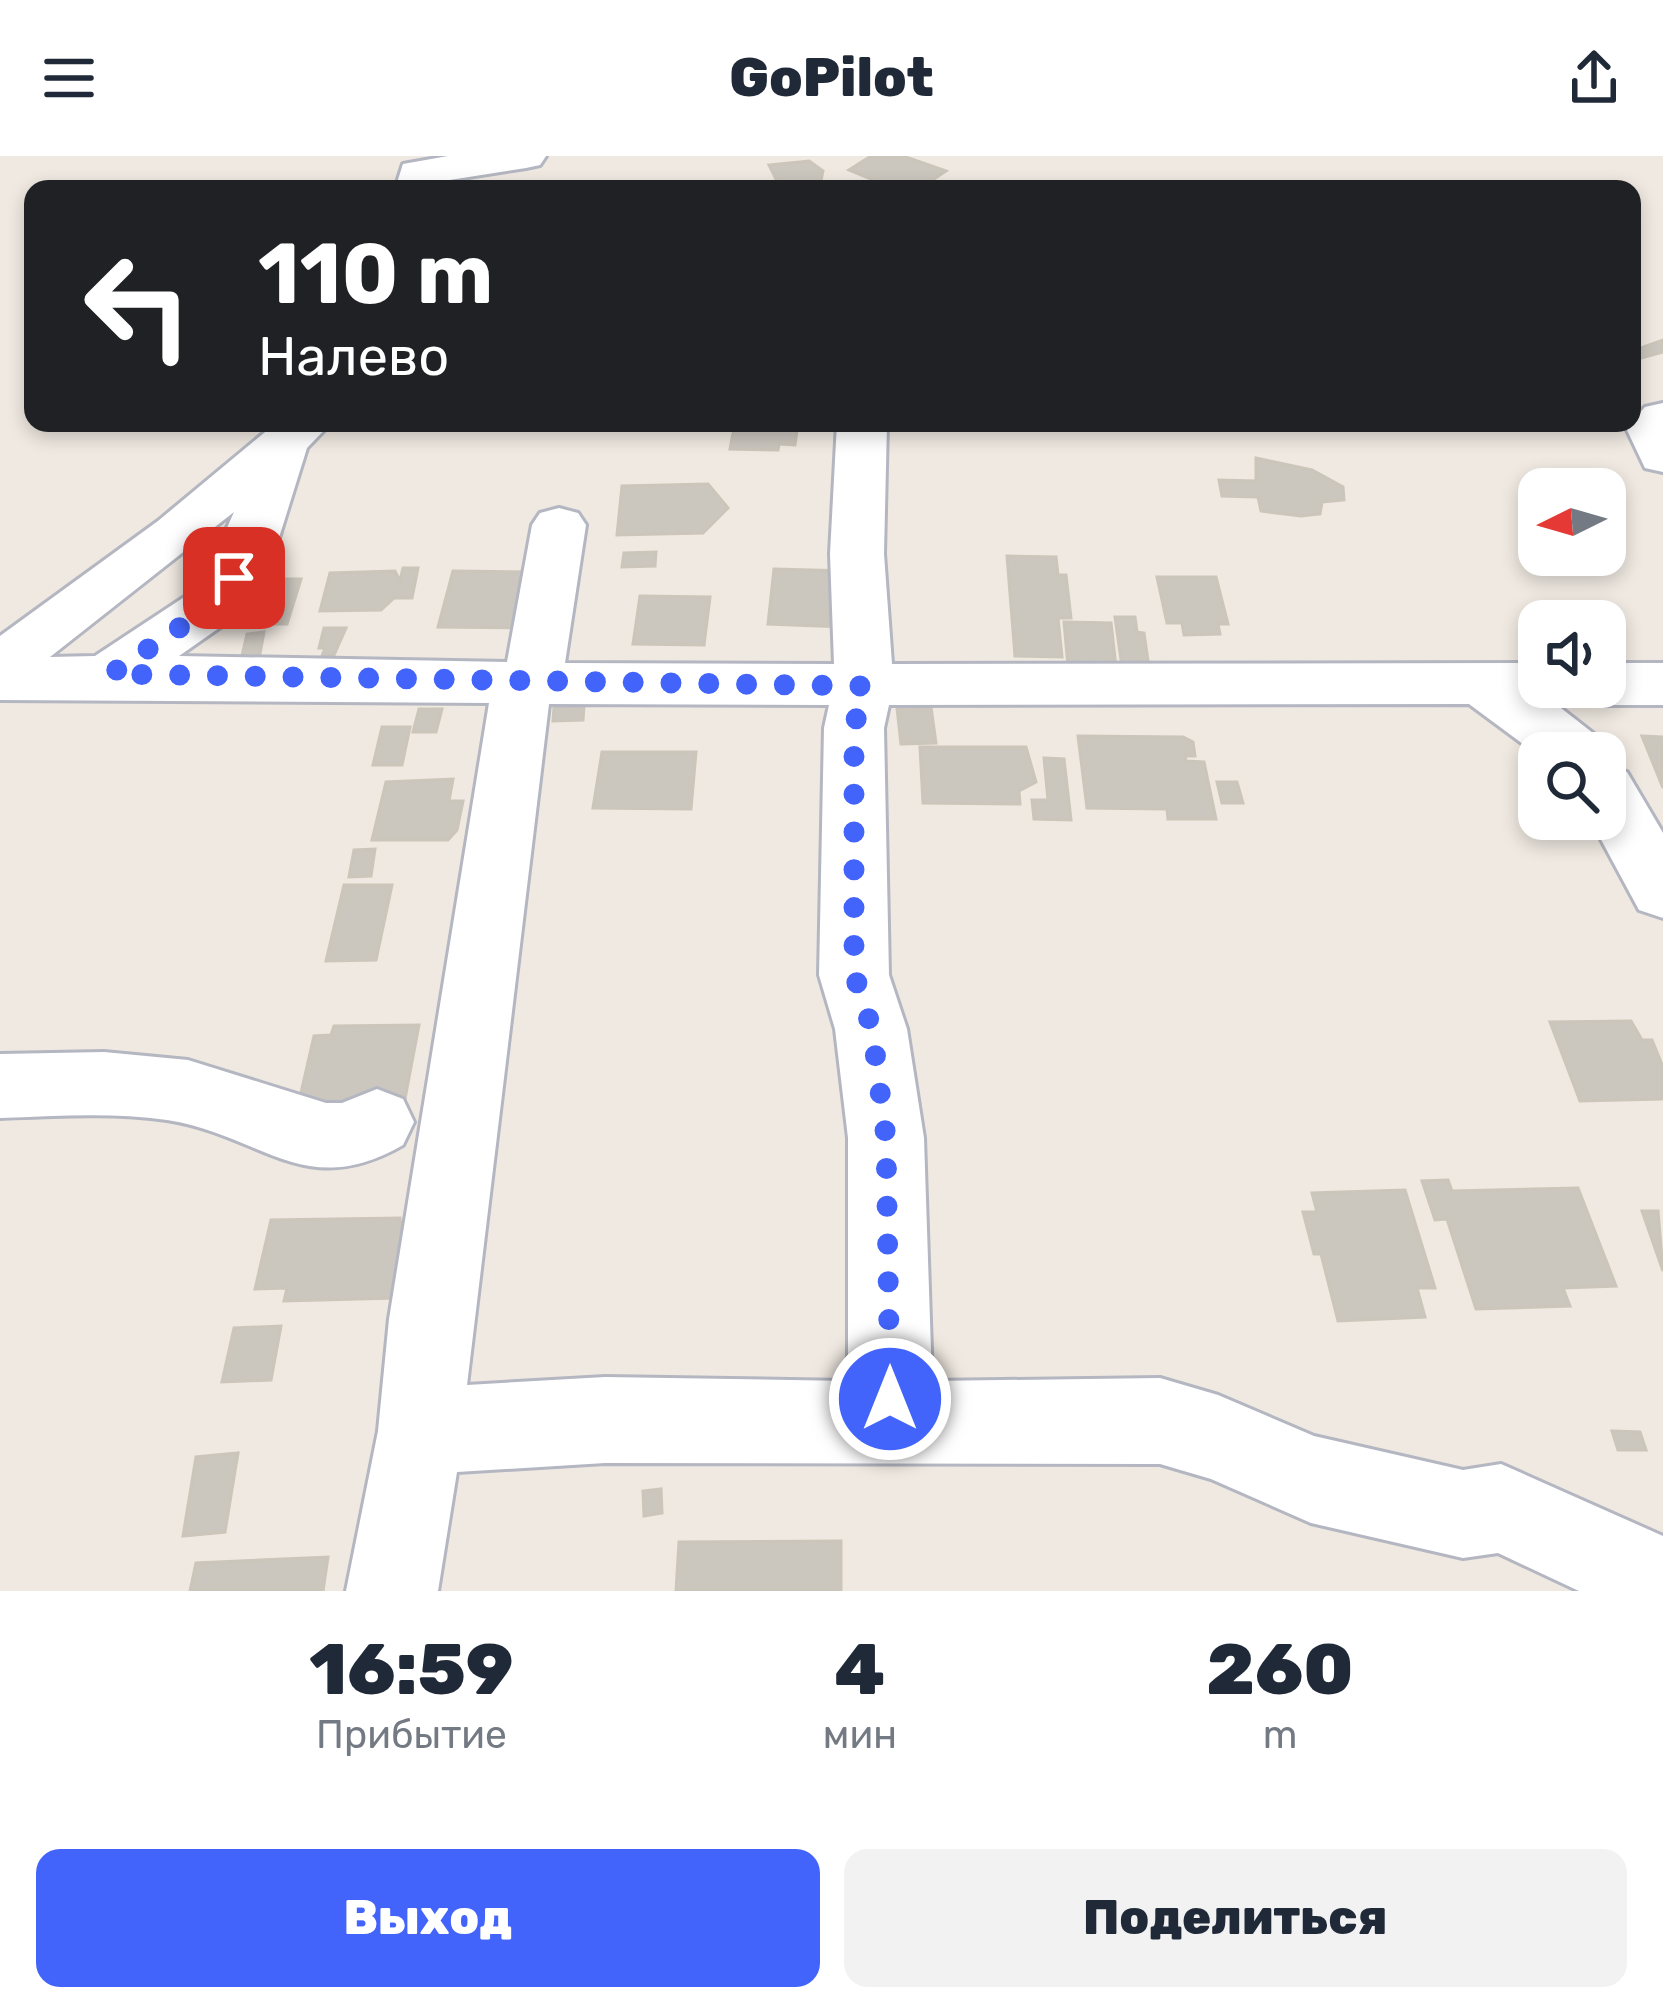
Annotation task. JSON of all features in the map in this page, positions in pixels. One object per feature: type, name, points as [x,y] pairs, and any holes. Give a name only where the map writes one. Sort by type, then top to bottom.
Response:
[{"type":"street","points":[[412,172],[466,160],[526,156]]},
{"type":"street","points":[[1663,418],[1651,428],[1663,457]]},
{"type":"street","points":[[0,665],[177,533],[290,432]]},
{"type":"street","points":[[111,674],[222,599],[246,557],[292,432]]},
{"type":"street","points":[[862,432],[857,554],[864,686],[854,728],[853,961],[872,1029],[886,1138],[891,1424]]},
{"type":"street","points":[[392,1591],[421,1431],[430,1319],[495,897],[512,738],[529,684],[559,525]]},
{"type":"street","points":[[0,679],[111,674],[529,684],[1518,684]]},
{"type":"street","points":[[1477,683],[1510,699],[1550,732]]},
{"type":"street","points":[[1626,684],[1663,684]]},
{"type":"street","points":[[1626,826],[1663,892]]},
{"type":"street","points":[[0,1086],[97,1082],[171,1088],[238,1104],[306,1132],[347,1137],[377,1122]]},
{"type":"street","points":[[421,1431],[605,1420],[891,1424],[1160,1420],[1218,1438],[1311,1480],[1463,1514],[1501,1508],[1663,1583]]},
{"type":"building","points":[[871,156],[903,156],[946,171],[932,180],[874,180],[849,170]]},
{"type":"building","points":[[809,161],[823,171],[821,180],[776,180],[769,165]]},
{"type":"building","points":[[1663,340],[1663,352],[1641,358],[1641,348]]},
{"type":"building","points":[[733,432],[797,432],[795,445],[779,444],[778,450],[730,449]]},
{"type":"building","points":[[1256,458],[1312,470],[1343,487],[1344,500],[1322,502],[1320,514],[1301,516],[1261,511],[1258,497],[1222,496],[1219,480],[1256,481]]},
{"type":"building","points":[[708,484],[728,508],[703,533],[617,535],[622,486]]},
{"type":"building","points":[[656,552],[655,566],[622,567],[624,553]]},
{"type":"building","points":[[1007,556],[1056,557],[1058,575],[1066,575],[1071,618],[1058,618],[1062,657],[1015,656]]},
{"type":"building","points":[[403,568],[418,568],[412,598],[394,598],[381,610],[320,611],[330,573],[395,571],[400,581]]},
{"type":"building","points":[[774,569],[847,571],[843,627],[768,624]]},
{"type":"building","points":[[453,571],[534,572],[521,628],[438,627]]},
{"type":"building","points":[[1157,577],[1216,577],[1228,624],[1218,624],[1220,634],[1184,635],[1182,623],[1167,623]]},
{"type":"building","points":[[266,579],[301,579],[287,624],[251,624]]},
{"type":"building","points":[[640,596],[710,597],[704,645],[633,644]]},
{"type":"building","points":[[1115,617],[1135,617],[1137,632],[1144,633],[1149,668],[1122,667]]},
{"type":"building","points":[[1064,622],[1111,623],[1116,667],[1068,666]]},
{"type":"building","points":[[324,628],[346,628],[334,655],[322,656],[325,648],[319,648]]},
{"type":"building","points":[[264,632],[259,659],[241,660],[247,634]]},
{"type":"building","points":[[584,706],[583,720],[553,721],[554,707]]},
{"type":"building","points":[[931,707],[936,743],[901,744],[897,708]]},
{"type":"building","points":[[419,709],[442,709],[436,732],[413,732]]},
{"type":"building","points":[[382,727],[410,727],[402,765],[373,765]]},
{"type":"building","points":[[1078,736],[1183,737],[1193,742],[1195,756],[1185,756],[1186,761],[1204,762],[1216,819],[1168,819],[1167,809],[1087,808]]},
{"type":"building","points":[[1642,736],[1663,737],[1663,788]]},
{"type":"building","points":[[920,747],[1026,747],[1036,782],[1019,791],[1020,804],[923,803]]},
{"type":"building","points":[[602,752],[696,752],[691,809],[593,808]]},
{"type":"building","points":[[1044,758],[1064,759],[1071,820],[1034,819],[1032,800],[1048,800]]},
{"type":"building","points":[[453,779],[449,801],[463,801],[457,830],[448,840],[372,840],[386,782]]},
{"type":"building","points":[[1217,782],[1237,782],[1243,803],[1222,803]]},
{"type":"building","points":[[375,849],[371,876],[349,877],[354,850]]},
{"type":"building","points":[[344,885],[392,885],[376,960],[326,961]]},
{"type":"building","points":[[1631,1021],[1642,1040],[1652,1040],[1663,1067],[1663,1099],[1580,1101],[1550,1022]]},
{"type":"building","points":[[419,1025],[404,1104],[298,1106],[314,1036],[331,1035],[334,1026]]},
{"type":"building","points":[[1448,1180],[1452,1191],[1578,1188],[1616,1286],[1563,1288],[1570,1306],[1476,1309],[1447,1219],[1435,1220],[1422,1181]]},
{"type":"building","points":[[1405,1190],[1435,1288],[1417,1288],[1425,1317],[1338,1321],[1321,1254],[1314,1254],[1303,1212],[1317,1212],[1312,1193]]},
{"type":"building","points":[[1642,1211],[1658,1211],[1663,1271]]},
{"type":"building","points":[[400,1218],[404,1250],[396,1298],[284,1301],[287,1288],[255,1289],[271,1220]]},
{"type":"building","points":[[281,1326],[271,1380],[222,1382],[234,1328]]},
{"type":"building","points":[[1612,1431],[1640,1432],[1646,1450],[1618,1450]]},
{"type":"building","points":[[238,1453],[225,1532],[183,1536],[196,1457]]},
{"type":"building","points":[[661,1489],[662,1513],[644,1516],[643,1491]]},
{"type":"building","points":[[841,1541],[841,1591],[676,1591],[679,1542]]},
{"type":"building","points":[[328,1557],[323,1591],[190,1591],[196,1563]]},
{"type":"route","points":[[234,578],[222,599],[162,644],[111,674],[396,683],[864,686],[854,728],[850,840],[854,974],[872,1029],[886,1138],[892,1289],[890,1399]]}]
